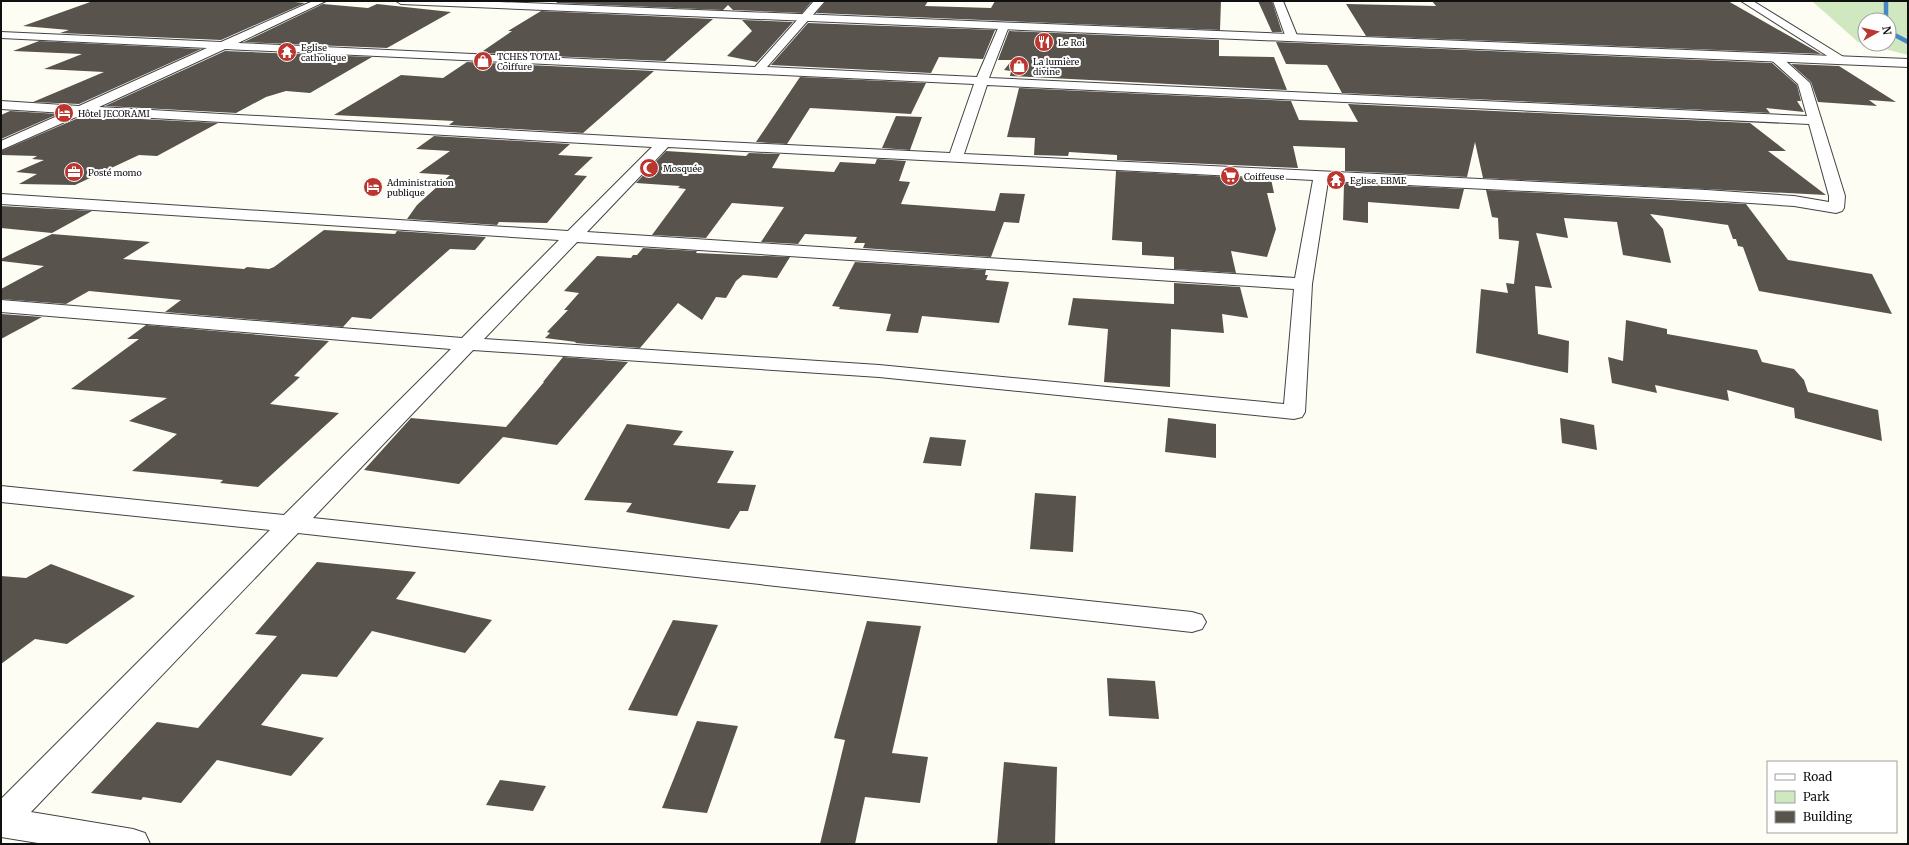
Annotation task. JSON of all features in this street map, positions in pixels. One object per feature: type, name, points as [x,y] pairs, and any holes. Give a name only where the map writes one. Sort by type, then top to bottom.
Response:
[{"type":"street","points":[[1,146],[321,1]]},
{"type":"street","points":[[401,1],[1908,63]]},
{"type":"street","points":[[759,70],[820,1]]},
{"type":"street","points":[[1278,1],[1292,38]]},
{"type":"street","points":[[1746,1],[1844,61]]},
{"type":"street","points":[[955,158],[982,80],[1004,26]]},
{"type":"street","points":[[1,35],[1816,120]]},
{"type":"street","points":[[1,105],[664,143],[1794,201],[1836,208],[1838,196],[1804,83],[1775,58]]},
{"type":"street","points":[[1,822],[664,143]]},
{"type":"street","points":[[1,306],[468,344],[879,371],[1294,412],[1303,284],[1321,176]]},
{"type":"street","points":[[1,199],[1303,284]]},
{"type":"street","points":[[1,494],[1192,622]]},
{"type":"street","points":[[1,822],[133,844]]},
{"type":"green space","points":[[1812,1],[1908,1],[1908,55],[1897,52],[1897,12],[1857,12],[1857,41]]},
{"type":"building","points":[[93,1],[285,1],[305,3],[221,40],[60,33],[69,30],[23,26]]},
{"type":"building","points":[[559,1],[812,1],[802,13],[733,10],[728,5],[723,10],[556,3]]},
{"type":"building","points":[[826,1],[928,1],[925,6],[991,8],[995,1],[1221,1],[1220,30],[816,13]]},
{"type":"building","points":[[1258,1],[1272,1],[1282,32],[1272,32]]},
{"type":"building","points":[[1432,1],[1728,1],[1821,54],[1366,36],[1346,4],[1436,6]]},
{"type":"building","points":[[323,4],[368,8],[377,4],[451,12],[387,48],[244,42]]},
{"type":"building","points":[[541,11],[713,19],[665,61],[480,53],[512,31],[508,31]]},
{"type":"building","points":[[742,20],[793,22],[757,62],[727,56],[752,31]]},
{"type":"building","points":[[808,23],[995,30],[983,59],[939,57],[931,73],[771,65]]},
{"type":"building","points":[[1009,31],[1219,40],[1219,56],[1274,57],[1287,90],[1010,76],[1011,71],[1004,70],[1012,60],[998,60]]},
{"type":"building","points":[[39,41],[201,49],[79,104],[33,102],[104,72],[44,69],[82,54],[13,51]]},
{"type":"building","points":[[1276,42],[1772,63],[1797,85],[1801,101],[1797,101],[1804,112],[1766,108],[1770,113],[1342,93],[1327,65],[1286,64]]},
{"type":"building","points":[[225,51],[372,57],[310,93],[286,91],[266,97],[236,113],[105,106]]},
{"type":"building","points":[[467,62],[654,71],[583,133],[449,125],[454,121],[334,115],[401,75],[443,78]]},
{"type":"building","points":[[1791,64],[1839,66],[1896,102],[1869,100],[1877,106],[1818,102],[1811,82]]},
{"type":"building","points":[[800,77],[926,83],[911,114],[810,108],[787,144],[756,142]]},
{"type":"building","points":[[1019,88],[1291,101],[1299,120],[1358,122],[1348,104],[1750,123],[1786,151],[1768,151],[1826,195],[1483,178],[1475,142],[1467,177],[1345,171],[1345,148],[1293,146],[1298,168],[1117,160],[1117,155],[1069,152],[1068,156],[1034,155],[1035,138],[1007,137]]},
{"type":"building","points":[[10,111],[58,114],[1,139],[1,115]]},
{"type":"building","points":[[83,116],[218,123],[157,156],[139,155],[75,185],[19,184],[37,174],[16,172],[44,160],[32,159],[37,156],[1,155],[1,151]]},
{"type":"building","points":[[896,116],[922,117],[910,150],[882,148]]},
{"type":"building","points":[[434,136],[570,144],[558,155],[593,157],[574,175],[587,176],[547,223],[499,222],[497,225],[407,219],[417,205],[450,175],[419,173],[450,151],[416,149]]},
{"type":"building","points":[[666,151],[746,156],[749,153],[780,154],[772,168],[834,172],[840,162],[875,164],[877,159],[906,161],[899,181],[910,182],[901,204],[995,211],[1000,193],[1025,194],[1019,223],[1004,222],[991,257],[863,248],[865,243],[854,243],[857,237],[805,234],[798,244],[761,242],[784,207],[732,203],[706,238],[652,235],[686,189],[678,188],[680,186],[636,183]]},
{"type":"building","points":[[1116,171],[1271,179],[1274,193],[1267,193],[1276,229],[1267,257],[1231,251],[1236,273],[1174,269],[1174,257],[1142,255],[1142,242],[1112,240]]},
{"type":"building","points":[[1344,183],[1464,189],[1459,209],[1368,202],[1368,223],[1343,220]]},
{"type":"building","points":[[1486,190],[1746,204],[1788,260],[1872,274],[1892,314],[1759,291],[1743,247],[1738,246],[1736,239],[1733,239],[1728,225],[1650,214],[1663,229],[1671,263],[1623,255],[1617,222],[1564,218],[1568,238],[1536,233],[1552,288],[1535,286],[1538,334],[1569,341],[1568,373],[1476,353],[1481,289],[1508,293],[1506,283],[1514,284],[1519,241],[1499,239],[1498,218],[1492,217]]},
{"type":"building","points":[[1,206],[92,211],[52,233],[1,228]]},
{"type":"building","points":[[324,230],[395,234],[397,231],[486,237],[475,250],[450,249],[371,319],[352,317],[343,327],[165,312],[181,300],[89,291],[66,304],[1,299],[1,289],[44,266],[1,261],[1,259],[52,234],[150,242],[123,259],[244,269],[247,267],[269,269],[274,267]]},
{"type":"building","points":[[643,248],[697,251],[696,253],[790,257],[777,278],[743,275],[736,281],[726,298],[716,297],[702,320],[678,303],[640,348],[575,343],[576,342],[545,338],[550,333],[547,332],[568,310],[564,310],[579,293],[564,291],[597,256],[631,258],[633,255],[637,255]]},
{"type":"building","points":[[855,262],[986,270],[985,275],[988,275],[986,280],[1009,282],[999,323],[922,316],[918,333],[886,331],[891,314],[839,309],[840,307],[832,306]]},
{"type":"building","points":[[1174,283],[1240,287],[1248,318],[1222,314],[1224,333],[1171,329],[1170,387],[1104,382],[1108,329],[1068,325],[1073,298],[1174,304]]},
{"type":"building","points":[[1,314],[42,317],[1,339]]},
{"type":"building","points":[[1626,320],[1667,329],[1667,334],[1757,350],[1762,362],[1794,369],[1804,380],[1808,392],[1878,410],[1882,441],[1795,418],[1794,408],[1727,390],[1729,401],[1655,385],[1657,393],[1612,383],[1608,357],[1623,361]]},
{"type":"building","points":[[146,325],[329,341],[294,376],[300,377],[270,404],[339,413],[258,487],[220,483],[223,480],[132,471],[177,434],[129,421],[167,398],[71,389],[139,339],[127,339]]},
{"type":"building","points":[[563,357],[628,362],[557,445],[503,437],[459,484],[364,470],[411,418],[506,427]]},
{"type":"building","points":[[1168,418],[1216,424],[1216,458],[1165,452]]},
{"type":"building","points":[[1560,418],[1594,425],[1597,450],[1562,443]]},
{"type":"building","points":[[627,424],[683,431],[673,445],[734,451],[717,483],[756,485],[748,511],[740,511],[729,529],[626,512],[632,503],[584,500]]},
{"type":"building","points":[[930,437],[966,440],[961,466],[923,463]]},
{"type":"building","points":[[1035,493],[1076,496],[1073,552],[1030,549]]},
{"type":"building","points":[[317,562],[416,572],[396,599],[492,620],[465,653],[372,631],[337,677],[302,674],[261,725],[324,738],[291,776],[217,760],[181,803],[143,797],[141,800],[91,793],[157,722],[198,728],[277,636],[255,634]]},
{"type":"building","points":[[51,564],[135,596],[67,644],[35,639],[1,664],[1,576],[26,578]]},
{"type":"building","points":[[673,620],[718,625],[677,716],[628,710]]},
{"type":"building","points":[[867,621],[921,626],[892,753],[928,757],[920,803],[865,797],[855,844],[820,844],[845,740],[834,738]]},
{"type":"building","points":[[1107,678],[1155,681],[1159,719],[1109,716]]},
{"type":"building","points":[[697,721],[738,726],[707,813],[662,808]]},
{"type":"building","points":[[1004,762],[1057,767],[1055,844],[997,844]]},
{"type":"building","points":[[500,780],[546,786],[533,811],[486,805]]},
{"type":"waterway","points":[[1886,1],[1886,12]]},
{"type":"waterway","points":[[1897,36],[1908,42]]},
{"type":"place","name":"Le Roi","points":[[1044,42]]},
{"type":"place","name":"Eglise catholique","points":[[287,52]]},
{"type":"place","name":"TCHES TOTAL Coiffure","points":[[483,61]]},
{"type":"place","name":"La lumière divine","points":[[1019,66]]},
{"type":"place","name":"Hôtel JECORAMI","points":[[64,113]]},
{"type":"place","name":"Mosquée","points":[[649,168]]},
{"type":"place","name":"Posté momo","points":[[74,172]]},
{"type":"place","name":"Coiffeuse","points":[[1230,176]]},
{"type":"place","name":"Eglise. EBME","points":[[1336,180]]},
{"type":"place","name":"Administration publique","points":[[373,187]]}]
